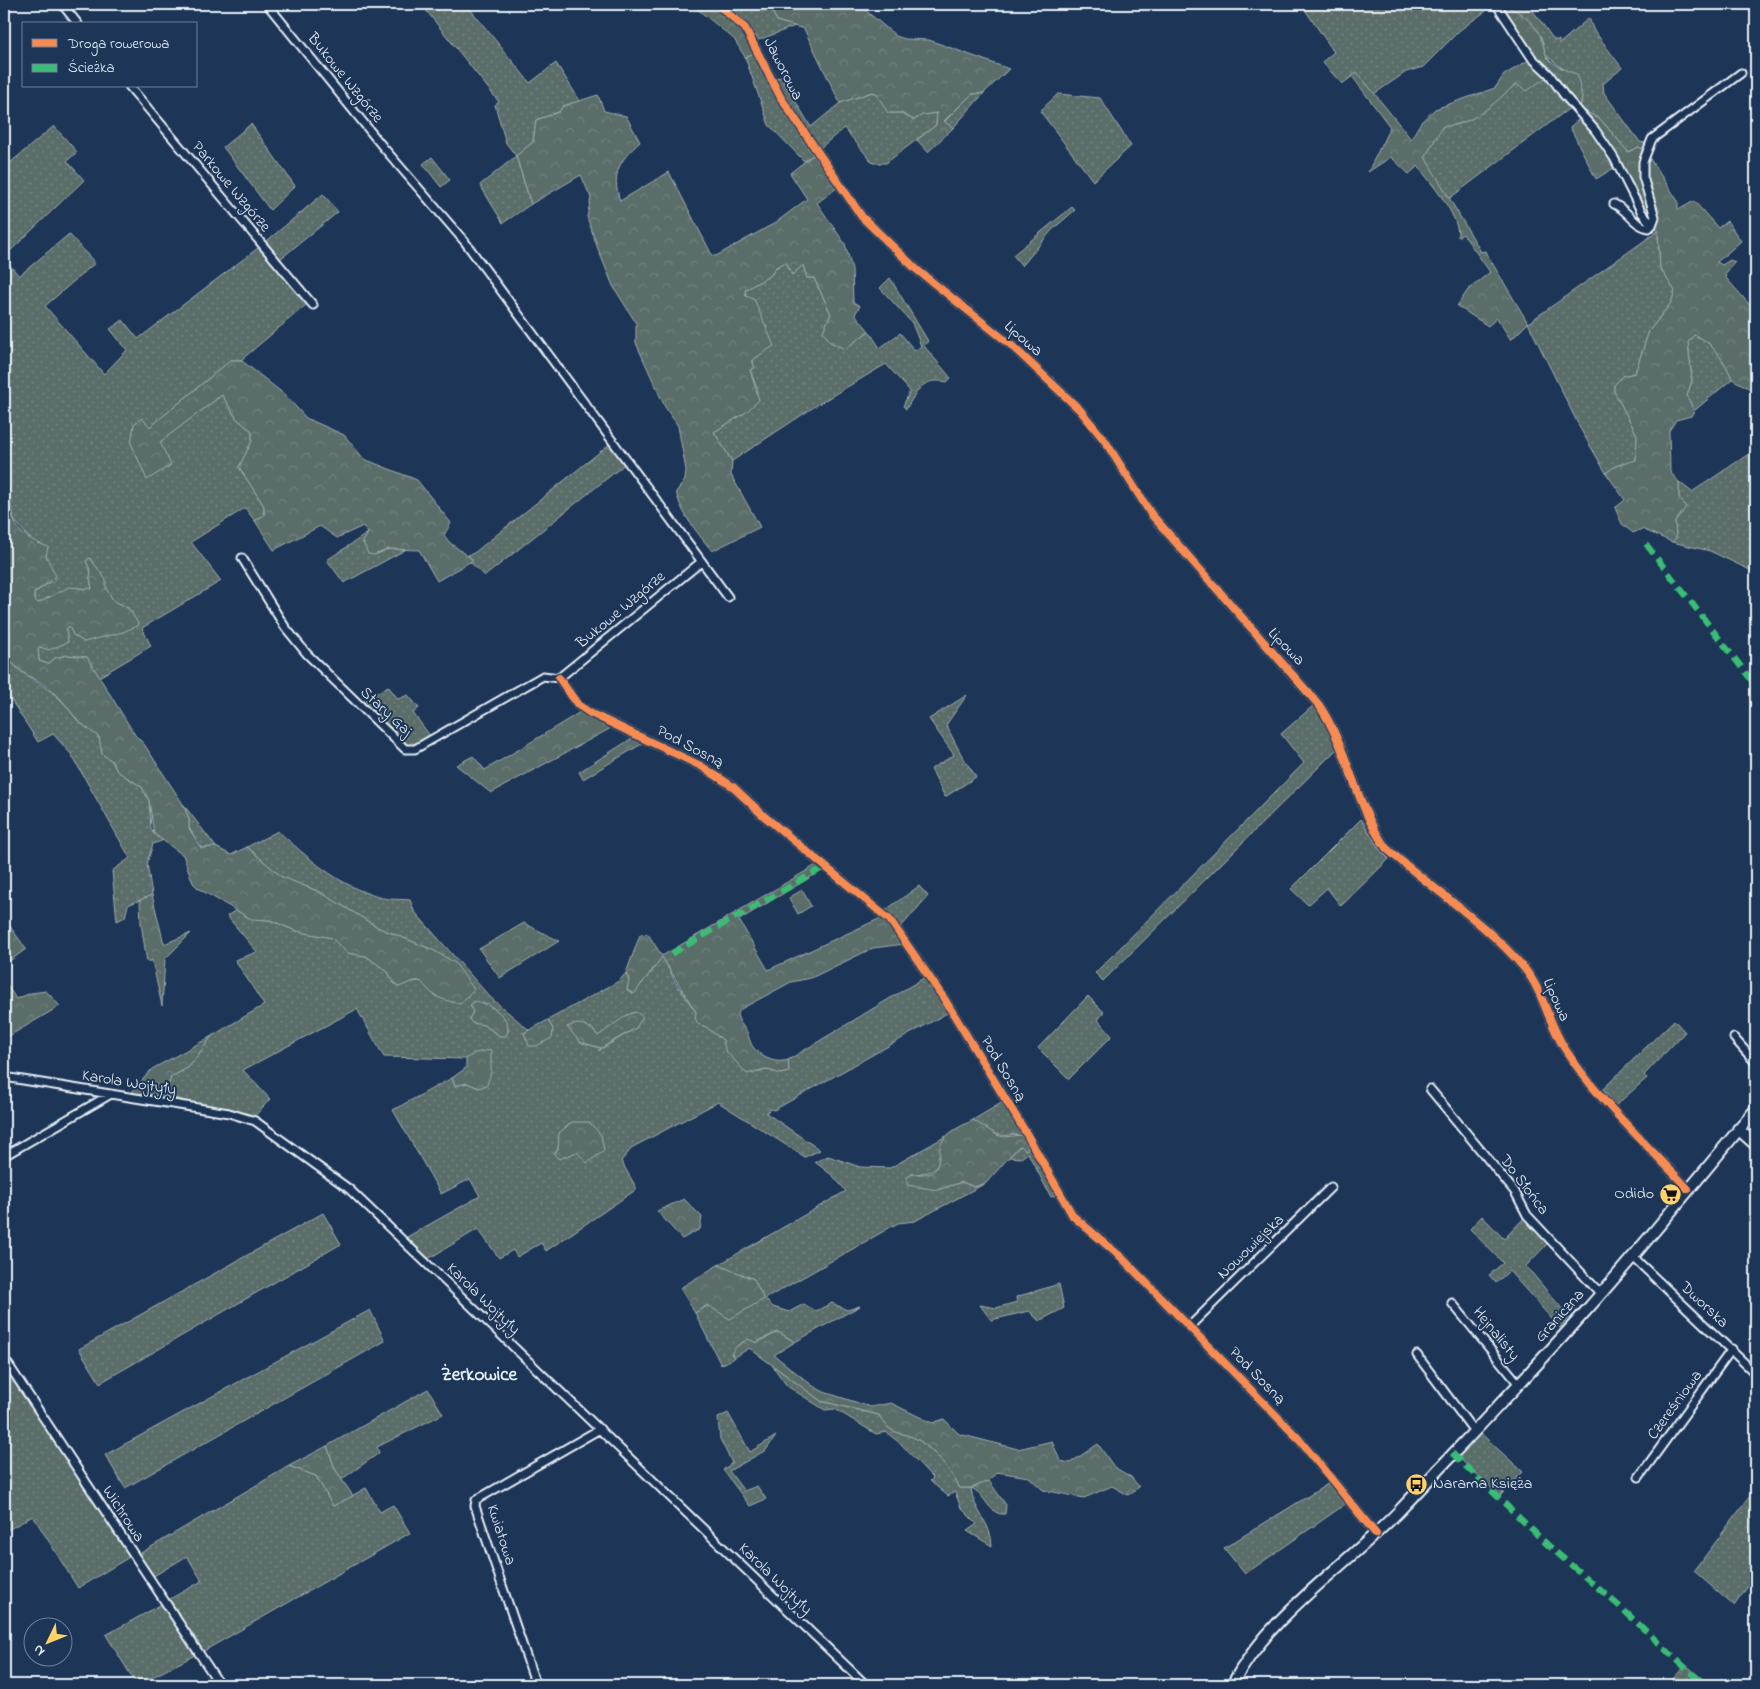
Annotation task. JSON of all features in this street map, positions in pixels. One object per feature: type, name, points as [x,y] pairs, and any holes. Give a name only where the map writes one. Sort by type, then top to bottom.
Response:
[{"type":"street","points":[[62,4],[76,22]]},
{"type":"street","name":"Bukowe Wzgórze","points":[[267,4],[383,147],[465,242],[728,597]]},
{"type":"street","name":"Jaworowa","points":[[717,4],[745,28],[780,98],[818,153]]},
{"type":"street","points":[[1496,4],[1532,58],[1549,74],[1564,95],[1595,130],[1614,158],[1642,213],[1652,225]]},
{"type":"street","points":[[1614,204],[1623,208],[1638,225],[1649,228],[1652,225],[1655,217],[1643,177],[1643,162],[1652,140],[1741,73]]},
{"type":"street","name":"Parkowe Wzgórze","points":[[131,88],[313,305]]},
{"type":"street","name":"Lipowa","points":[[818,153],[871,228],[916,269],[1011,345],[1080,410],[1105,441],[1151,514],[1319,705],[1330,722],[1346,756],[1374,832],[1386,848],[1502,943],[1525,969],[1537,987],[1553,1027],[1574,1062],[1598,1093],[1688,1189]]},
{"type":"street","name":"Stary Gaj","points":[[242,558],[285,628],[307,654],[405,749],[415,749],[543,676],[559,678]]},
{"type":"street","name":"Bukowe Wzgórze","points":[[559,678],[701,562]]},
{"type":"street","name":"Pod Sosną","points":[[559,678],[578,705],[701,766],[732,786],[764,816],[890,920],[945,1000],[1026,1133],[1073,1216],[1122,1258],[1297,1437],[1376,1534]]},
{"type":"street","points":[[1734,1038],[1756,1063]]},
{"type":"street","name":"Karola Wojtyły","points":[[4,1077],[229,1114],[255,1120],[349,1189],[866,1685]]},
{"type":"street","name":"Do Słońca","points":[[1430,1089],[1515,1192],[1527,1215],[1600,1294]]},
{"type":"street","points":[[4,1156],[111,1094]]},
{"type":"street","name":"Graniczna","points":[[1232,1685],[1242,1666],[1301,1600],[1376,1534],[1600,1294],[1756,1109]]},
{"type":"street","points":[[1738,1129],[1756,1145]]},
{"type":"street","name":"Nowowiejska","points":[[1189,1327],[1332,1187]]},
{"type":"street","name":"Dworska","points":[[1632,1256],[1732,1349],[1756,1374]]},
{"type":"street","name":"Hejnalisty","points":[[1452,1303],[1518,1383]]},
{"type":"street","name":"Czereśniowa","points":[[1639,1477],[1732,1349]]},
{"type":"street","points":[[1417,1355],[1473,1430]]},
{"type":"street","name":"Wichrowa","points":[[4,1358],[220,1685]]},
{"type":"street","name":"Kwiatowa","points":[[536,1685],[476,1506],[476,1500],[600,1429]]},
{"type":"green space","points":[[421,4],[466,4],[530,83],[556,63],[580,101],[563,106],[559,112],[536,120],[533,142],[516,156],[506,143],[495,105],[499,102]]},
{"type":"green space","points":[[691,4],[711,4],[724,11],[736,24],[754,53],[745,57],[734,39]]},
{"type":"green space","points":[[725,4],[771,4],[771,9],[777,21],[795,26],[759,40],[747,23]]},
{"type":"green space","points":[[771,4],[858,4],[896,36],[905,39],[929,40],[1009,69],[984,93],[972,94],[944,121],[953,128],[928,152],[917,140],[936,125],[937,113],[922,115],[914,120],[901,113],[888,113],[876,93],[872,92],[840,103],[804,29],[777,21],[771,9]]},
{"type":"green space","points":[[1301,4],[1494,5],[1460,30],[1423,67],[1406,72],[1374,94],[1357,73],[1342,84],[1322,62],[1334,52]]},
{"type":"green space","points":[[1493,4],[1515,10],[1534,26],[1542,40],[1547,57],[1561,68],[1577,74],[1582,97],[1580,108],[1601,120],[1628,152],[1639,147],[1644,150],[1678,201],[1678,208],[1680,209],[1694,201],[1718,228],[1727,221],[1741,241],[1717,262],[1722,265],[1730,260],[1735,262],[1725,274],[1726,278],[1756,312],[1756,392],[1732,379],[1722,360],[1706,341],[1694,335],[1688,342],[1692,380],[1687,396],[1694,411],[1691,416],[1676,420],[1669,431],[1670,472],[1679,482],[1679,497],[1686,507],[1675,522],[1676,538],[1672,542],[1642,529],[1633,533],[1622,524],[1615,508],[1625,500],[1606,473],[1615,466],[1636,460],[1637,435],[1614,391],[1614,385],[1623,376],[1635,373],[1649,331],[1671,303],[1675,291],[1660,268],[1658,231],[1617,166],[1596,179],[1570,127],[1579,119],[1548,76],[1527,91],[1516,84],[1491,106],[1473,118],[1454,125],[1443,126],[1425,157],[1481,252],[1485,251],[1528,323],[1511,340],[1497,318],[1488,326],[1457,306],[1468,290],[1490,272],[1463,234],[1458,237],[1457,228],[1449,209],[1418,166],[1409,174],[1391,157],[1368,172],[1390,127],[1352,76],[1357,72],[1411,139],[1421,122],[1435,109],[1495,88],[1504,75],[1532,58]]},
{"type":"green space","points":[[1503,4],[1536,4],[1531,8],[1554,40],[1559,40],[1559,44],[1589,18],[1593,29],[1622,68],[1603,84],[1604,93],[1640,142],[1645,143],[1679,117],[1657,139],[1649,158],[1644,150],[1628,152],[1601,120],[1580,108],[1582,97],[1566,71],[1546,55],[1541,37],[1522,16]]},
{"type":"green space","points":[[754,53],[775,96],[813,155],[804,161],[769,125],[745,57]]},
{"type":"green space","points":[[1548,76],[1571,107],[1450,198],[1432,173],[1425,157],[1443,126],[1454,125],[1473,118],[1518,83]]},
{"type":"green space","points":[[781,77],[811,127],[840,103],[872,92],[876,93],[889,113],[901,113],[914,120],[922,115],[937,113],[936,125],[886,163],[873,163],[844,128],[820,148],[785,97],[775,78]]},
{"type":"green space","points":[[984,93],[953,128],[944,122],[972,94]]},
{"type":"green space","points":[[1058,94],[1100,98],[1131,146],[1093,181],[1040,111]]},
{"type":"green space","points":[[598,95],[604,111],[626,116],[640,142],[627,155],[619,168],[616,183],[620,201],[669,172],[712,255],[716,256],[775,223],[807,199],[790,173],[813,155],[838,187],[817,203],[845,244],[852,269],[853,302],[860,306],[855,314],[869,331],[845,349],[830,342],[823,331],[831,314],[814,278],[807,278],[803,265],[792,275],[786,262],[776,267],[771,275],[745,290],[746,296],[754,299],[774,346],[752,360],[755,368],[750,370],[759,400],[745,413],[714,432],[732,461],[731,475],[760,527],[712,551],[691,523],[679,501],[676,492],[685,480],[686,470],[678,426],[665,407],[636,343],[636,323],[613,286],[598,249],[587,217],[591,198],[581,175],[531,204],[516,156],[533,142],[536,120],[559,112],[563,106]]},
{"type":"green space","points":[[251,124],[295,186],[270,210],[223,147]]},
{"type":"green space","points":[[54,126],[77,152],[67,161],[84,180],[4,257],[4,168]]},
{"type":"green space","points":[[516,156],[531,204],[503,223],[480,185]]},
{"type":"green space","points":[[432,157],[450,180],[441,187],[423,164]]},
{"type":"green space","points":[[323,194],[338,212],[279,260],[313,299],[241,360],[231,360],[150,427],[159,442],[222,395],[237,419],[252,431],[252,441],[239,467],[264,506],[264,515],[255,521],[245,508],[191,542],[221,581],[142,628],[151,646],[99,677],[87,657],[67,655],[55,658],[48,664],[39,661],[38,648],[68,642],[65,629],[69,626],[84,642],[92,638],[129,609],[113,600],[86,561],[91,572],[92,589],[90,591],[76,588],[64,591],[38,603],[34,599],[34,593],[55,579],[31,540],[14,520],[13,510],[4,498],[4,258],[19,276],[69,234],[95,263],[45,306],[104,374],[127,350],[110,329],[123,320],[138,339],[262,245]]},
{"type":"green space","points":[[1072,207],[1075,210],[1052,230],[1022,266],[1013,255]]},
{"type":"green space","points":[[1658,231],[1660,268],[1675,291],[1671,303],[1649,331],[1635,373],[1623,376],[1614,385],[1614,391],[1637,435],[1636,461],[1615,466],[1606,473],[1581,430],[1528,323]]},
{"type":"green space","points":[[786,262],[792,275],[803,265],[807,278],[814,278],[831,314],[823,331],[845,349],[869,331],[880,348],[900,333],[915,351],[921,346],[912,323],[880,288],[890,278],[928,341],[924,346],[951,378],[947,382],[932,381],[926,383],[906,409],[903,406],[910,391],[886,364],[820,403],[732,461],[714,432],[745,413],[758,391],[750,370],[767,327],[761,319],[754,299],[746,296],[745,290],[771,275],[776,267]]},
{"type":"green space","points":[[1694,335],[1706,341],[1712,347],[1726,366],[1732,379],[1694,411],[1687,396],[1692,380],[1688,342]]},
{"type":"green space","points":[[231,360],[241,360],[285,395],[306,418],[344,435],[364,459],[417,480],[451,523],[444,535],[449,542],[473,560],[437,581],[419,550],[389,549],[374,555],[368,554],[363,542],[368,533],[363,526],[337,538],[320,526],[274,550],[255,521],[264,515],[264,506],[239,467],[252,441],[252,431],[237,419],[222,395],[160,442],[171,465],[147,480],[131,443],[134,424],[142,418],[150,427]]},
{"type":"green space","points":[[611,443],[625,464],[485,576],[470,562],[472,560],[468,555],[474,553]]},
{"type":"green space","points":[[1756,449],[1756,570],[1754,572],[1710,551],[1672,542],[1676,538],[1675,522],[1685,507],[1679,497],[1679,482],[1692,492]]},
{"type":"green space","points":[[4,498],[20,530],[33,540],[48,547],[46,556],[56,576],[34,593],[34,599],[38,603],[69,587],[92,589],[91,572],[86,561],[90,558],[106,580],[106,588],[113,600],[129,609],[139,625],[123,632],[84,642],[73,635],[69,626],[66,629],[68,642],[49,650],[38,648],[39,661],[48,664],[55,658],[67,655],[87,657],[135,735],[144,744],[183,804],[189,819],[189,828],[201,848],[216,847],[231,855],[247,847],[282,877],[320,892],[379,928],[433,950],[455,963],[474,989],[460,1004],[438,997],[419,981],[399,987],[394,983],[388,972],[366,956],[347,953],[332,938],[296,931],[270,920],[251,919],[199,889],[193,883],[183,855],[154,834],[149,800],[142,787],[117,771],[112,761],[102,754],[99,737],[79,722],[61,699],[43,684],[22,672],[5,656],[4,617],[9,611],[8,605],[4,601]]},
{"type":"green space","points":[[368,533],[374,555],[389,549],[405,550],[344,583],[327,560]]},
{"type":"green space","points":[[4,648],[7,656],[19,670],[52,692],[65,704],[79,722],[95,733],[101,744],[102,754],[112,761],[117,771],[142,787],[149,800],[151,829],[154,834],[164,840],[153,844],[147,863],[152,895],[128,905],[125,917],[117,921],[112,871],[130,858],[71,754],[53,734],[38,742],[4,689]]},
{"type":"green space","points":[[388,686],[398,699],[408,695],[419,708],[413,713],[431,737],[413,748],[405,747],[359,704]]},
{"type":"green space","points":[[967,695],[946,725],[976,777],[945,797],[931,769],[954,755],[929,719]]},
{"type":"green space","points":[[1314,705],[1331,729],[1339,747],[1103,981],[1095,973],[1304,763],[1281,734]]},
{"type":"green space","points":[[582,711],[613,727],[491,793],[456,765],[473,756],[485,770]]},
{"type":"green space","points":[[634,737],[645,742],[583,779],[579,772]]},
{"type":"green space","points":[[183,804],[216,847],[201,848],[189,828],[189,819]]},
{"type":"green space","points":[[1361,819],[1379,849],[1389,859],[1341,906],[1327,888],[1308,905],[1291,889]]},
{"type":"green space","points":[[278,831],[313,861],[351,886],[383,898],[410,900],[414,911],[490,997],[529,1030],[524,1033],[553,1029],[548,1020],[619,981],[626,973],[629,980],[651,973],[662,956],[676,983],[706,1027],[723,1040],[753,1074],[765,1069],[780,1074],[789,1071],[788,1060],[927,976],[949,1012],[774,1110],[770,1109],[766,1113],[820,1150],[805,1157],[718,1102],[633,1147],[621,1161],[637,1189],[546,1251],[541,1243],[517,1257],[513,1250],[499,1258],[478,1229],[428,1259],[407,1237],[480,1196],[470,1179],[441,1194],[393,1110],[452,1078],[455,1086],[467,1083],[479,1088],[475,1053],[466,1059],[384,1057],[357,1009],[243,1070],[270,1099],[254,1117],[165,1096],[171,1077],[189,1067],[212,1036],[264,1005],[235,960],[257,952],[227,916],[236,910],[251,919],[270,920],[296,931],[333,938],[347,953],[366,956],[388,972],[394,983],[422,981],[436,997],[433,950],[379,928],[320,892],[282,877],[247,847]],"holes":[[[487,1003],[504,1019],[509,1031],[500,1036],[484,1025],[472,1022],[469,1019],[473,1012]],[[591,1027],[598,1036],[636,1028],[598,1051],[601,1048],[580,1042]]]},
{"type":"green space","points":[[818,864],[824,869],[739,920],[768,970],[883,917],[905,944],[873,948],[811,978],[791,982],[741,1009],[737,1015],[753,1047],[760,1054],[774,1061],[788,1060],[789,1072],[780,1074],[765,1069],[747,1074],[725,1050],[723,1040],[706,1027],[698,1024],[695,1018],[696,1012],[662,957],[634,994],[627,990],[629,980],[626,973],[640,935],[648,934],[662,956]]},
{"type":"green space","points":[[919,886],[928,896],[901,927],[883,912]]},
{"type":"green space","points":[[802,890],[811,906],[798,914],[789,898]]},
{"type":"green space","points":[[152,895],[164,944],[191,933],[165,959],[162,1006],[152,960],[147,962],[141,923],[140,900]]},
{"type":"green space","points":[[7,922],[26,949],[4,965],[4,924]]},
{"type":"green space","points":[[524,923],[559,941],[500,978],[479,949]]},
{"type":"green space","points":[[4,980],[16,999],[31,993],[46,991],[60,1006],[4,1039],[4,1016],[6,1012],[4,1009]]},
{"type":"green space","points":[[1088,996],[1104,1012],[1098,1020],[1112,1036],[1069,1079],[1038,1048]]},
{"type":"green space","points":[[475,1001],[487,1005],[500,1013],[507,1023],[506,1036],[500,1036],[484,1025],[472,1023],[469,1019],[473,1012],[470,1005]]},
{"type":"green space","points":[[636,1012],[643,1017],[636,1028],[601,1048],[580,1042],[567,1027],[576,1024],[584,1025],[598,1036],[627,1015]]},
{"type":"green space","points":[[548,1020],[553,1029],[552,1038],[536,1046],[529,1046],[524,1033]]},
{"type":"green space","points":[[1674,1020],[1685,1032],[1644,1075],[1647,1078],[1615,1106],[1603,1089]]},
{"type":"green space","points":[[212,1036],[189,1067],[171,1077],[165,1096],[131,1093],[152,1069]]},
{"type":"green space","points":[[491,1050],[491,1072],[487,1085],[479,1088],[467,1083],[455,1086],[452,1078],[466,1068],[466,1059],[475,1053]]},
{"type":"green space","points":[[1003,1102],[1056,1195],[1051,1197],[1028,1153],[1021,1158],[1009,1157],[1021,1146],[1015,1134],[997,1134],[973,1120]]},
{"type":"green space","points":[[973,1120],[997,1135],[1004,1137],[1021,1135],[1028,1149],[1025,1150],[1021,1146],[1018,1147],[986,1183],[974,1187],[962,1182],[937,1190],[907,1185],[907,1177],[910,1175],[928,1174],[934,1171],[938,1165],[940,1147],[943,1140],[955,1130]]},
{"type":"green space","points":[[572,1122],[589,1122],[601,1135],[604,1151],[587,1163],[577,1152],[559,1159],[554,1154],[558,1149],[559,1133]]},
{"type":"green space","points":[[946,1136],[936,1168],[923,1173],[911,1174],[937,1190],[962,1182],[974,1187],[986,1183],[915,1221],[898,1223],[765,1299],[773,1307],[789,1312],[804,1304],[816,1311],[832,1303],[847,1310],[860,1306],[795,1342],[778,1332],[731,1353],[734,1358],[721,1365],[695,1313],[754,1279],[718,1265],[846,1191],[833,1176],[815,1162],[828,1156],[860,1167],[890,1168]]},
{"type":"green space","points":[[684,1199],[702,1217],[700,1229],[682,1239],[657,1211]]},
{"type":"green space","points":[[323,1213],[341,1244],[100,1383],[79,1349]]},
{"type":"green space","points":[[1482,1216],[1504,1239],[1525,1217],[1549,1242],[1526,1266],[1569,1317],[1560,1328],[1509,1271],[1496,1283],[1489,1275],[1503,1263],[1470,1229]]},
{"type":"green space","points":[[718,1265],[754,1279],[764,1299],[730,1319],[707,1305],[695,1313],[680,1288]]},
{"type":"green space","points":[[1059,1284],[1064,1308],[1039,1321],[1029,1311],[991,1320],[980,1305],[996,1308],[1017,1302],[1016,1297]]},
{"type":"green space","points":[[370,1310],[385,1341],[125,1488],[105,1455]]},
{"type":"green space","points":[[778,1332],[795,1342],[774,1355],[813,1386],[824,1392],[871,1407],[891,1403],[932,1423],[944,1419],[959,1434],[1018,1449],[1052,1441],[1060,1461],[1070,1463],[1098,1444],[1114,1467],[1131,1477],[1139,1487],[1128,1495],[1112,1486],[1084,1498],[1043,1490],[1029,1477],[997,1472],[989,1481],[971,1488],[960,1488],[947,1468],[932,1451],[913,1437],[893,1431],[884,1423],[879,1415],[821,1401],[749,1348],[734,1358],[731,1353],[737,1346],[748,1339],[757,1343]]},
{"type":"green space","points":[[4,1363],[131,1556],[78,1588],[33,1516],[4,1532]]},
{"type":"green space","points":[[772,1365],[821,1401],[879,1415],[884,1423],[893,1431],[920,1441],[943,1462],[960,1488],[971,1488],[975,1504],[989,1530],[992,1546],[967,1531],[977,1524],[961,1508],[955,1492],[948,1496],[930,1481],[933,1478],[901,1444],[886,1432],[876,1434],[835,1409],[825,1410],[787,1386]]},
{"type":"green space","points":[[428,1389],[443,1414],[377,1447],[379,1453],[342,1479],[335,1469],[327,1446]]},
{"type":"green space","points":[[728,1413],[750,1452],[776,1436],[766,1450],[729,1471],[744,1491],[757,1486],[766,1499],[750,1506],[723,1470],[732,1463],[720,1439],[718,1418]]},
{"type":"green space","points":[[1477,1430],[1523,1472],[1500,1496],[1455,1454]]},
{"type":"green space","points":[[327,1446],[335,1469],[353,1496],[333,1506],[316,1476],[289,1466]]},
{"type":"green space","points":[[289,1466],[316,1476],[333,1506],[366,1488],[380,1512],[393,1505],[410,1533],[202,1652],[168,1600],[202,1581],[187,1556],[152,1577],[139,1554]]},
{"type":"green space","points":[[989,1481],[1006,1505],[1005,1514],[1000,1514],[991,1508],[980,1494],[971,1488]]},
{"type":"green space","points":[[1331,1482],[1347,1503],[1245,1574],[1224,1548]]},
{"type":"green space","points":[[1756,1488],[1756,1575],[1734,1606],[1694,1571]]},
{"type":"green space","points":[[162,1604],[195,1655],[137,1685],[106,1635]]},
{"type":"green space","points":[[1686,1665],[1710,1685],[1668,1684]]},
{"type":"marked path","points":[[1646,544],[1756,686]]},
{"type":"marked path","points":[[671,954],[826,866]]},
{"type":"marked path","points":[[1452,1453],[1550,1547],[1618,1605],[1704,1685]]},
{"type":"cycle path","points":[[717,4],[745,28],[781,98],[862,217],[916,269],[1011,345],[1080,410],[1105,441],[1151,514],[1319,705],[1338,740],[1367,814],[1386,848],[1476,921],[1524,968],[1541,997],[1559,1039],[1578,1068],[1624,1122],[1688,1189]]},
{"type":"cycle path","points":[[559,678],[578,705],[590,713],[701,766],[732,786],[764,816],[890,920],[945,1000],[1026,1133],[1073,1216],[1122,1258],[1297,1437],[1376,1534]]},
{"type":"place","name":"Odido","points":[[1670,1194]]},
{"type":"place","name":"Narama Księża","points":[[1417,1484]]},
{"type":"district","name":"Żerkowice","points":[[479,1375]]}]
